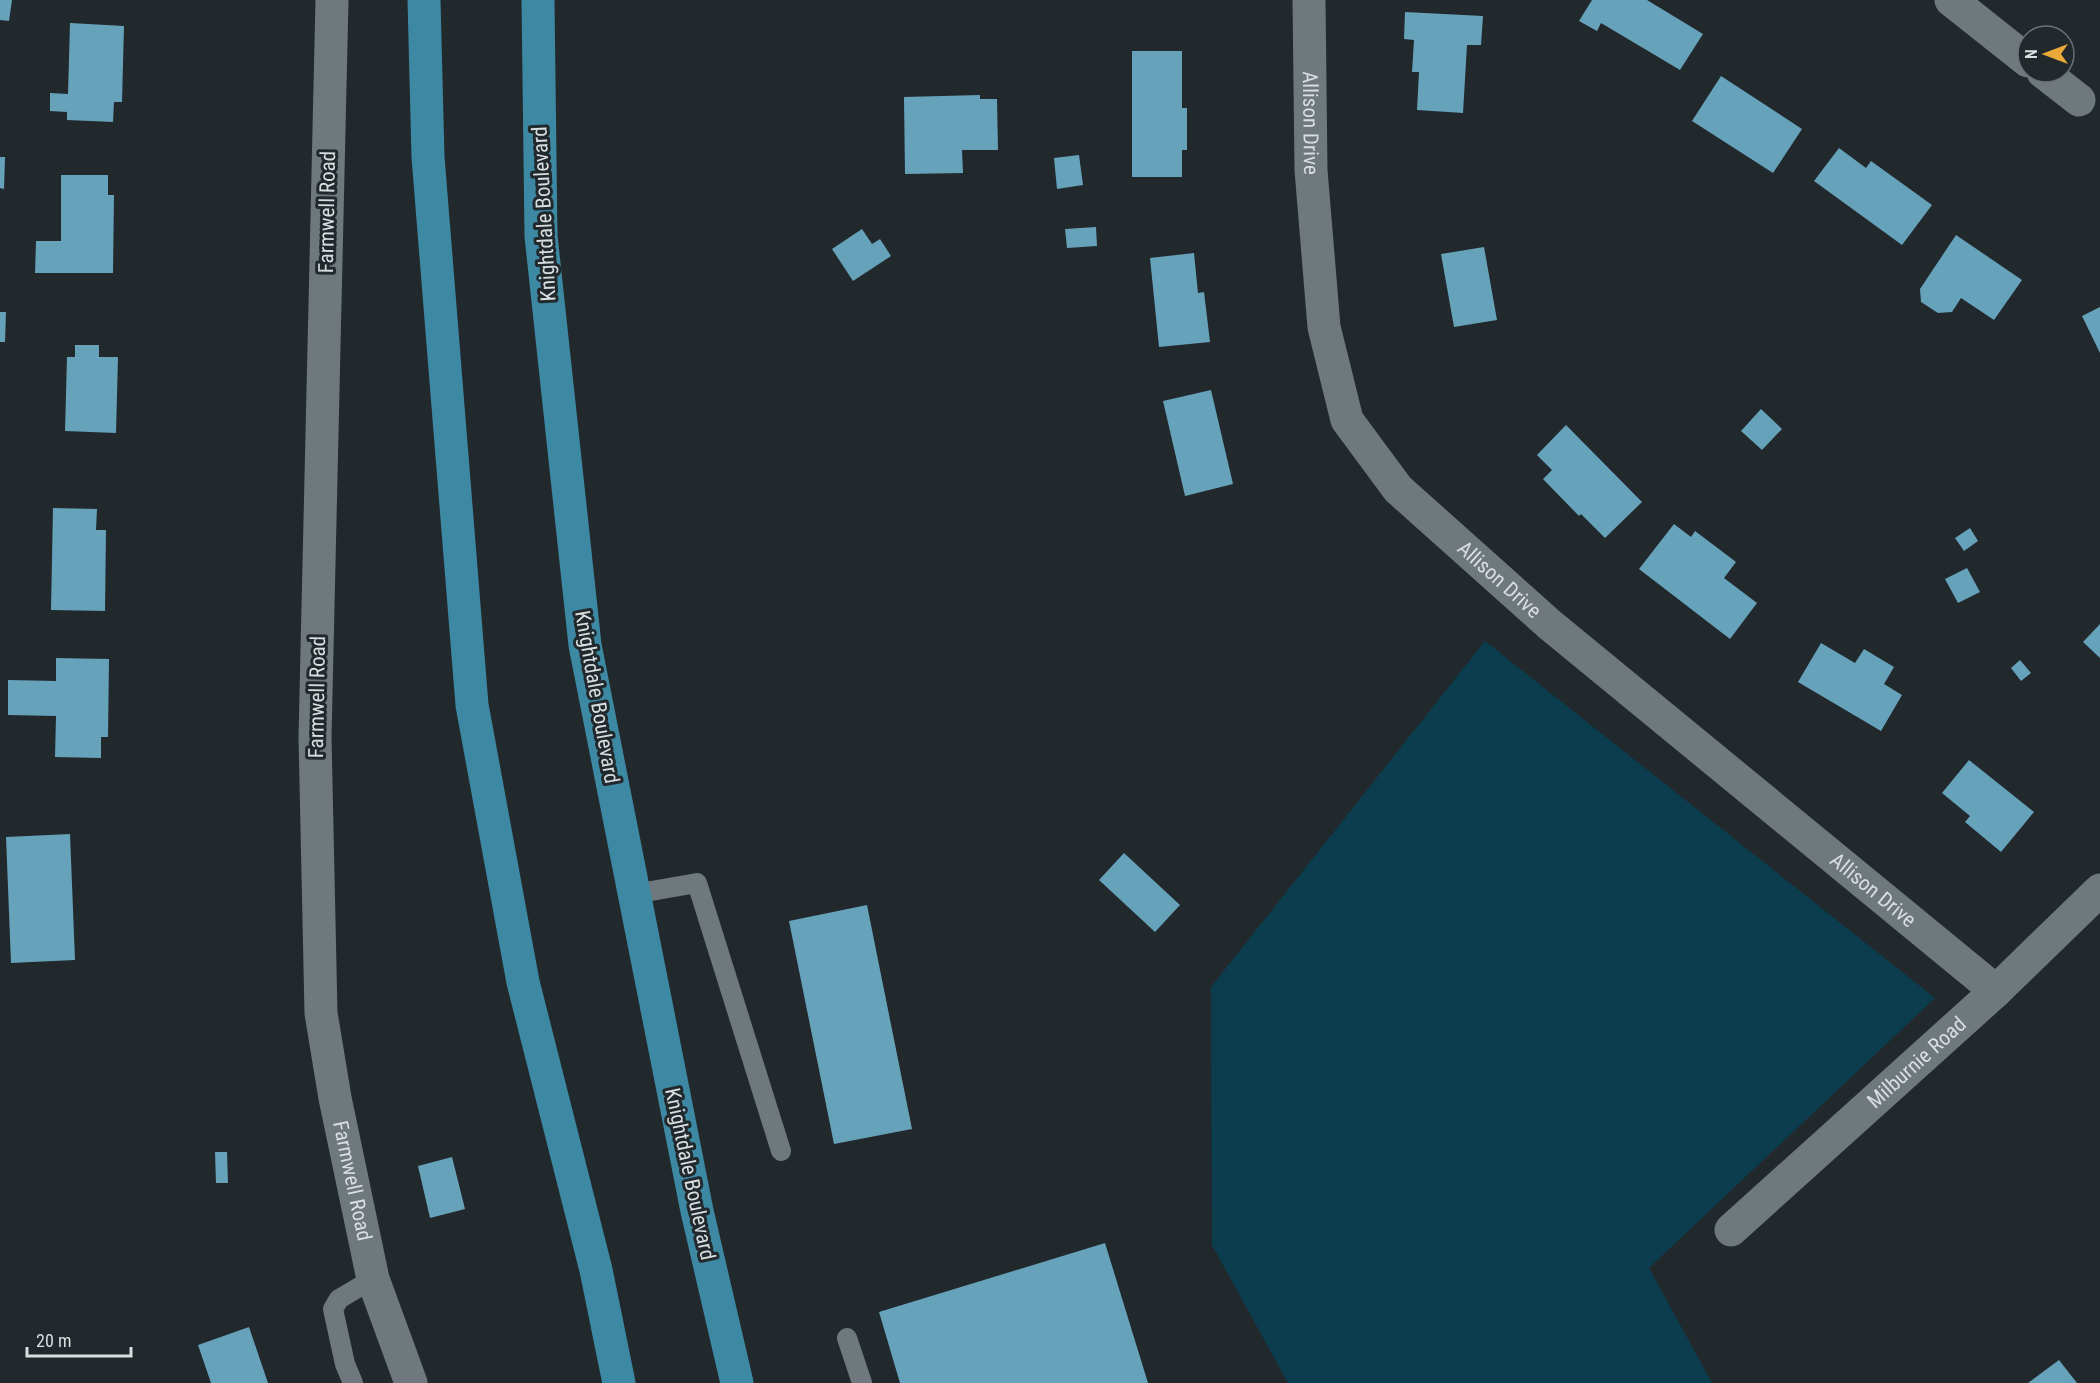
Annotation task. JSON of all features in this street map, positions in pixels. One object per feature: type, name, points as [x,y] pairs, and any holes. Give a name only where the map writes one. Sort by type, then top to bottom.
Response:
[{"type":"main road","points":[[424,0],[428,157],[472,705],[524,982],[596,1270],[620,1383]]},
{"type":"main road","name":"Knightdale Boulevard","points":[[538,0],[541,236],[583,633],[697,1211],[737,1383]]},
{"type":"street","name":"Farmwell Road","points":[[332,0],[315,737],[321,1013],[335,1098],[373,1279],[411,1383]]},
{"type":"street","name":"Allison Drive","points":[[1309,0],[1311,170],[1324,327],[1347,420],[1398,489],[1549,624],[1996,991]]},
{"type":"street","points":[[1951,0],[2016,51]]},
{"type":"street","points":[[2058,84],[2079,100]]},
{"type":"street","name":"Milburnie Road","points":[[1731,1230],[1996,991],[2100,890]]},
{"type":"lane","points":[[634,894],[697,883],[781,1151]]},
{"type":"lane","points":[[353,1383],[345,1364],[333,1309],[339,1299],[373,1279]]},
{"type":"lane","points":[[847,1338],[862,1383]]},
{"type":"shaded area","points":[[1485,641],[1935,998],[1649,1268],[1712,1383],[1288,1383],[1212,1245],[1211,987]]},
{"type":"building","points":[[0,0],[12,0],[9,21],[0,20]]},
{"type":"building","points":[[1592,0],[1647,0],[1703,34],[1680,70],[1601,23],[1597,31],[1579,21]]},
{"type":"building","points":[[1405,12],[1483,16],[1481,45],[1467,45],[1463,113],[1417,110],[1419,72],[1412,72],[1414,40],[1404,39]]},
{"type":"building","points":[[70,23],[124,26],[122,102],[114,102],[113,122],[67,120],[67,112],[50,111],[50,93],[68,94]]},
{"type":"building","points":[[1132,51],[1182,51],[1182,108],[1187,108],[1187,150],[1182,150],[1182,177],[1132,177]]},
{"type":"building","points":[[1721,76],[1802,129],[1773,173],[1692,121]]},
{"type":"building","points":[[980,95],[980,99],[997,99],[998,150],[962,150],[963,173],[905,174],[904,97]]},
{"type":"building","points":[[1839,148],[1866,168],[1871,161],[1932,205],[1902,245],[1814,181]]},
{"type":"building","points":[[1079,155],[1083,185],[1057,189],[1054,158]]},
{"type":"building","points":[[0,157],[5,157],[4,189],[0,188]]},
{"type":"building","points":[[61,175],[108,175],[108,195],[114,195],[113,273],[35,273],[36,241],[61,241]]},
{"type":"building","points":[[1096,227],[1097,246],[1067,248],[1065,229]]},
{"type":"building","points":[[862,229],[872,244],[880,239],[891,256],[853,281],[832,249]]},
{"type":"building","points":[[1956,235],[2022,280],[1994,320],[1961,298],[1952,312],[1938,313],[1921,302],[1920,289]]},
{"type":"building","points":[[1484,247],[1497,320],[1454,327],[1441,254]]},
{"type":"building","points":[[1194,253],[1198,293],[1204,292],[1210,342],[1159,347],[1150,258]]},
{"type":"building","points":[[2100,307],[2100,353],[2082,316]]},
{"type":"building","points":[[0,312],[6,312],[5,342],[0,342]]},
{"type":"building","points":[[75,345],[99,345],[99,357],[118,357],[116,433],[65,431],[67,357],[75,357]]},
{"type":"building","points":[[1211,390],[1233,484],[1185,496],[1163,401]]},
{"type":"building","points":[[1761,409],[1782,429],[1762,450],[1741,431]]},
{"type":"building","points":[[1566,425],[1642,502],[1605,538],[1581,514],[1579,516],[1543,479],[1552,470],[1537,455]]},
{"type":"building","points":[[53,508],[97,509],[96,530],[106,530],[105,611],[51,610]]},
{"type":"building","points":[[1674,524],[1691,537],[1695,531],[1736,562],[1724,578],[1757,603],[1730,639],[1639,569]]},
{"type":"building","points":[[1970,528],[1978,541],[1964,551],[1955,538]]},
{"type":"building","points":[[1967,568],[1980,592],[1958,603],[1945,579]]},
{"type":"building","points":[[2100,624],[2100,658],[2083,642]]},
{"type":"building","points":[[1821,643],[1855,663],[1864,649],[1894,667],[1884,684],[1902,695],[1881,731],[1798,682]]},
{"type":"building","points":[[56,658],[109,659],[108,737],[101,737],[101,758],[55,757],[56,716],[8,715],[8,680],[56,681]]},
{"type":"building","points":[[2020,660],[2031,673],[2021,681],[2011,668]]},
{"type":"building","points":[[1969,760],[2034,812],[2001,852],[1965,822],[1970,816],[1942,793]]},
{"type":"building","points":[[70,834],[75,960],[11,963],[6,837]]},
{"type":"building","points":[[1124,853],[1180,905],[1155,932],[1099,880]]},
{"type":"building","points":[[867,905],[912,1129],[834,1144],[789,921]]},
{"type":"building","points":[[215,1152],[227,1152],[228,1183],[216,1183]]},
{"type":"building","points":[[452,1157],[465,1209],[430,1218],[418,1166]]},
{"type":"building","points":[[1105,1243],[1148,1383],[900,1383],[879,1312]]},
{"type":"building","points":[[249,1327],[268,1383],[211,1383],[198,1345]]},
{"type":"building","points":[[2059,1360],[2077,1383],[2028,1383]]}]
